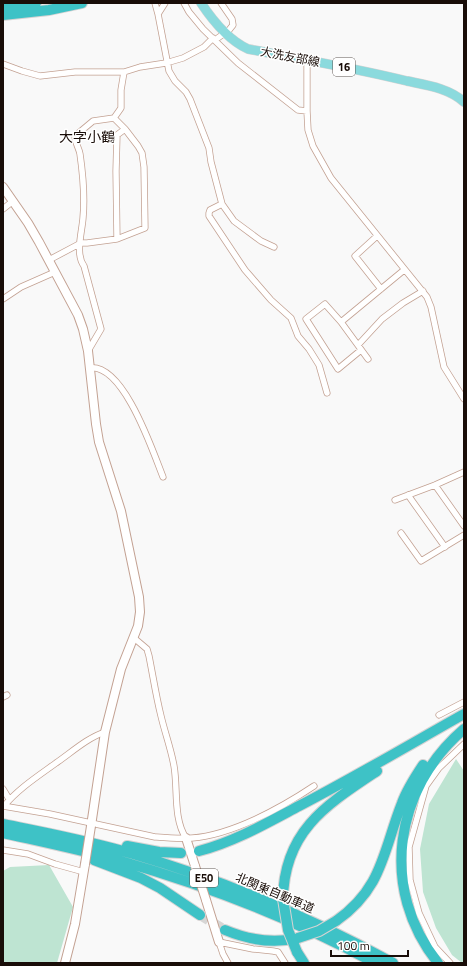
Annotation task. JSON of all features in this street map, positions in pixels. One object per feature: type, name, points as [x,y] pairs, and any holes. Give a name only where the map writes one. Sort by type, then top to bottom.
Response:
[{"type":"highway","points":[[3,6],[36,3]]},
{"type":"highway","points":[[3,15],[49,10],[82,3]]},
{"type":"highway","points":[[199,851],[228,842],[292,810],[355,777],[464,715]]},
{"type":"highway","points":[[304,963],[297,952],[288,930],[284,915],[283,899],[283,882],[289,858],[299,838],[314,818],[330,804],[464,715]]},
{"type":"highway","points":[[225,930],[244,937],[267,941],[286,941],[319,931],[336,922],[355,907],[374,881],[384,857],[401,803],[413,780],[438,748],[464,725]]},
{"type":"highway","points":[[438,963],[422,940],[410,910],[402,874],[402,844],[409,810],[421,781],[440,752],[464,729]]},
{"type":"highway","points":[[3,824],[70,834],[158,852],[181,853]]},
{"type":"highway","name":"北関東自動車道","points":[[3,824],[103,846],[179,868],[304,918],[393,963]]},
{"type":"highway","points":[[3,834],[66,851],[114,867],[141,878],[160,888],[200,915]]},
{"type":"highway","name":"北関東自動車道","points":[[3,834],[73,848],[176,878],[260,909],[375,963]]},
{"type":"main road","name":"大洗友部線","points":[[201,3],[225,33],[248,49],[375,73],[428,86],[453,94],[464,102]]},
{"type":"street","points":[[155,3],[166,63],[171,75],[186,92],[209,148],[211,162],[222,204],[234,222],[260,241],[274,247]]},
{"type":"street","points":[[158,14],[165,3]]},
{"type":"street","points":[[184,3],[189,12],[203,29],[248,71],[298,110],[307,111]]},
{"type":"street","points":[[3,64],[40,76],[75,72],[124,72],[140,67],[166,63],[194,53],[232,27],[233,22],[221,3]]},
{"type":"street","points":[[307,60],[308,130],[321,161],[331,178],[422,291],[431,307],[444,367],[464,399]]},
{"type":"street","points":[[88,351],[101,329],[84,266],[80,261],[84,217],[79,151],[75,136],[93,121],[114,118],[121,108],[121,90],[124,72]]},
{"type":"street","points":[[49,260],[81,243],[88,244],[117,239],[145,228],[144,167],[142,154],[126,129],[114,118]]},
{"type":"street","points":[[117,239],[117,135],[126,129]]},
{"type":"street","points":[[3,187],[28,223],[49,260],[84,329],[99,442],[121,511],[139,597],[139,620],[134,638],[121,669],[105,732],[85,868],[75,924],[65,963]]},
{"type":"street","points":[[3,209],[13,201]]},
{"type":"street","points":[[222,204],[210,210],[208,213],[209,216],[245,270],[271,300],[291,318],[298,336],[309,349],[319,365],[327,393]]},
{"type":"street","points":[[377,236],[355,256],[381,289]]},
{"type":"street","points":[[341,322],[404,270]]},
{"type":"street","points":[[3,299],[21,287],[55,272]]},
{"type":"street","points":[[368,359],[359,348],[341,322],[325,304],[306,318],[338,369],[359,348],[382,319],[422,291]]},
{"type":"street","points":[[90,368],[95,367],[103,371],[123,388],[140,422],[163,478]]},
{"type":"street","points":[[395,500],[463,474]]},
{"type":"street","points":[[435,485],[464,526]]},
{"type":"street","points":[[408,495],[445,547]]},
{"type":"street","points":[[401,533],[421,561],[464,534]]},
{"type":"street","points":[[134,638],[147,648],[150,656],[161,717],[174,764],[177,810],[183,834],[186,838],[223,954],[228,963]]},
{"type":"street","points":[[439,715],[464,702]]},
{"type":"street","points":[[105,732],[96,735],[84,743],[9,799],[3,806],[156,836],[186,838],[216,833],[252,820],[280,807],[314,786]]},
{"type":"street","points":[[450,963],[432,942],[417,908],[410,880],[409,847],[426,786],[439,768],[464,744]]},
{"type":"street","points":[[3,789],[9,799]]},
{"type":"street","points":[[3,850],[28,854],[85,868]]},
{"type":"street","points":[[219,942],[253,949],[278,952],[285,963]]},
{"type":"green space","points":[[456,759],[464,771],[464,963],[452,955],[436,928],[423,892],[420,849],[429,804]]},
{"type":"green space","points":[[49,865],[73,907],[57,963],[3,963],[3,871],[10,867]]},
{"type":"tunnel","points":[[200,915],[225,930]]},
{"type":"district","name":"大字小鶴","points":[[87,137]]}]
